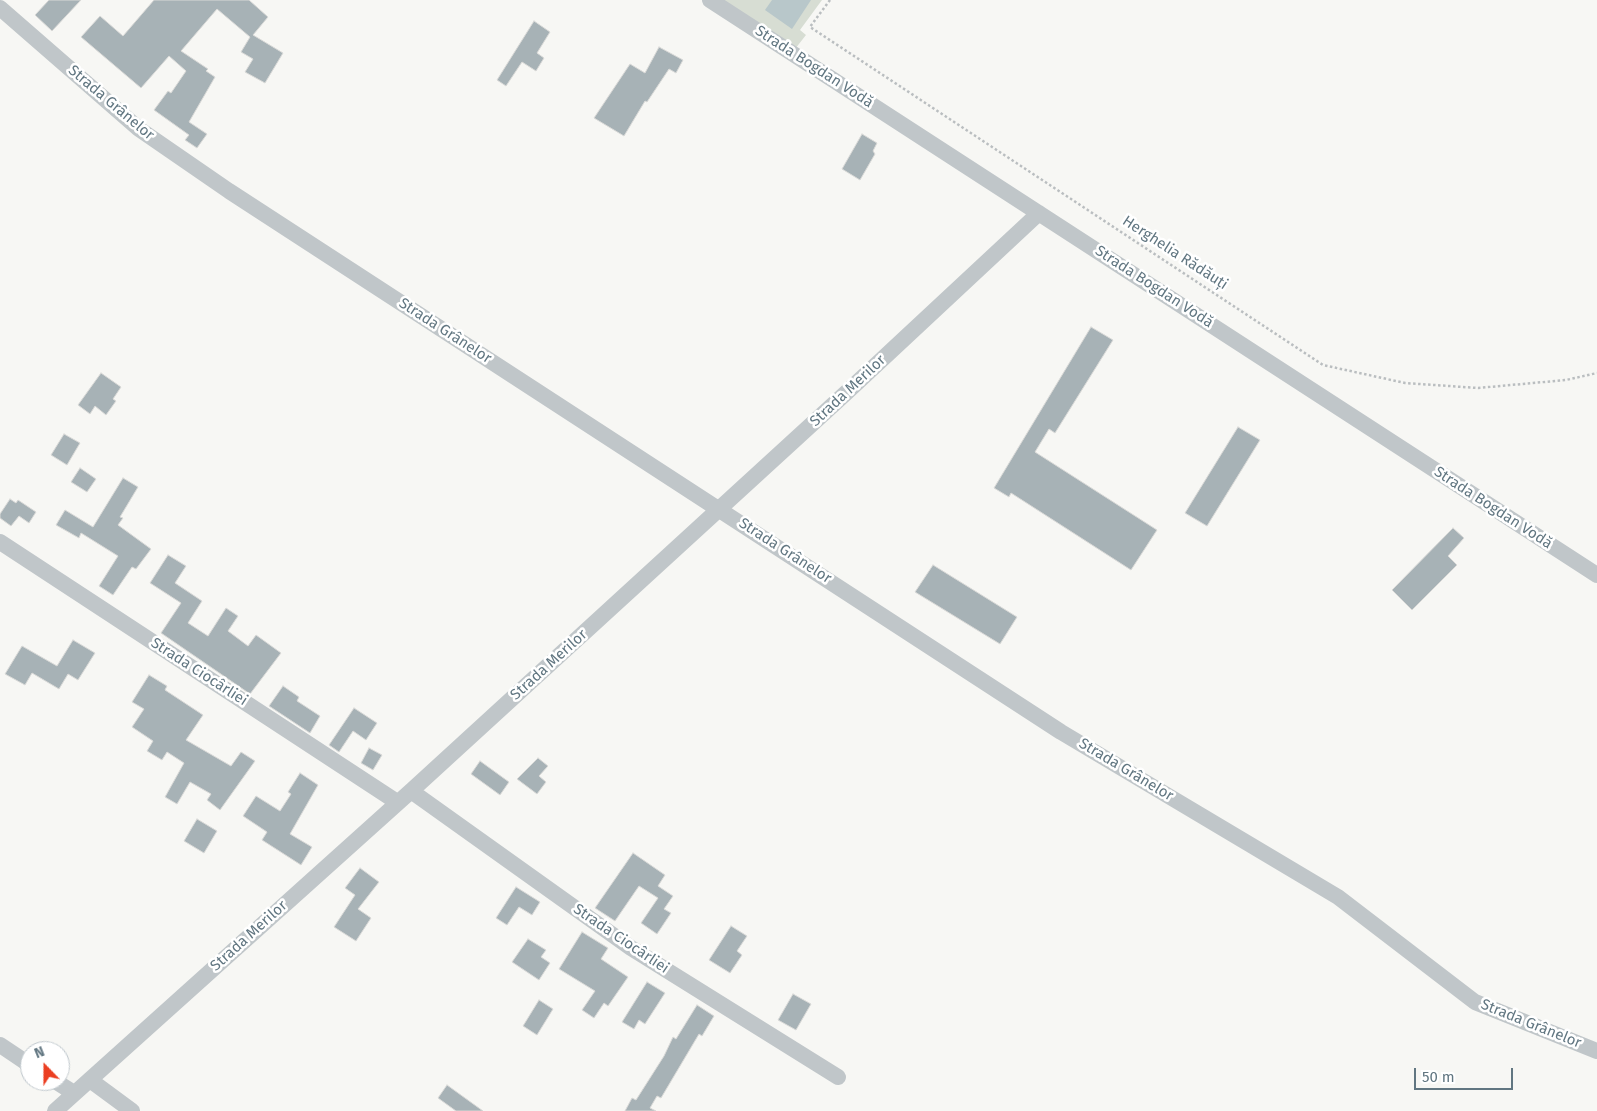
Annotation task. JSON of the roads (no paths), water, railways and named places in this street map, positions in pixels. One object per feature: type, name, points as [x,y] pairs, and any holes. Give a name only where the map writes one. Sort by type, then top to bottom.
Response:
[{"type":"street","name":"Strada Bogdan Vodă","points":[[710,0],[1597,575]]},
{"type":"street","name":"Strada Grânelor","points":[[0,8],[139,130],[230,191],[1062,732],[1338,897],[1475,1002],[1597,1050]]},
{"type":"street","name":"Strada Merilor","points":[[55,1111],[411,791],[720,509],[1039,213]]},
{"type":"street","name":"Strada Ciocârliei","points":[[0,542],[398,802]]},
{"type":"street","name":"Strada Ciocârliei","points":[[411,791],[632,948],[838,1076]]},
{"type":"street","points":[[0,1045],[20,1058]]},
{"type":"street","points":[[90,1080],[132,1111]]},
{"type":"street","points":[[70,1090],[74,1093]]}]
